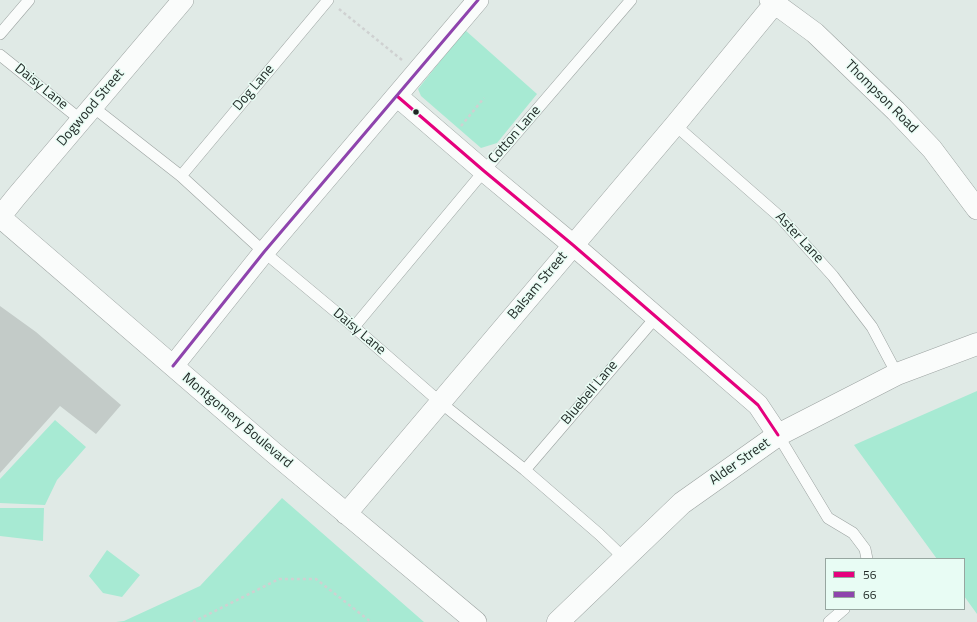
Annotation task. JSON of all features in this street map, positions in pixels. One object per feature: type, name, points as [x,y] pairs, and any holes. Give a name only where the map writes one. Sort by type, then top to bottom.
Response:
[{"type":"street","name":"Dogwood Street","points":[[0,217],[183,0]]},
{"type":"street","points":[[173,366],[264,252],[478,0]]},
{"type":"street","name":"Balsam Street","points":[[346,514],[675,125],[773,2]]},
{"type":"street","name":"Thompson Road","points":[[773,2],[815,34],[896,111],[932,148],[977,209]]},
{"type":"street","points":[[397,96],[758,405],[778,435]]},
{"type":"street","name":"Montgomery Boulevard","points":[[0,217],[346,514],[476,622]]},
{"type":"street","name":"Alder Street","points":[[558,622],[682,503],[778,435],[897,374],[977,344]]},
{"type":"lane","points":[[0,34],[29,0]]},
{"type":"lane","name":"Dog Lane","points":[[181,176],[328,0]]},
{"type":"lane","name":"Cotton Lane","points":[[354,326],[484,171],[631,0]]},
{"type":"lane","name":"Daisy Lane","points":[[0,55],[181,176],[264,252],[354,326],[441,403],[525,470],[599,534],[624,558]]},
{"type":"lane","name":"Aster Lane","points":[[675,125],[780,217],[833,276],[872,326],[897,374]]},
{"type":"lane","name":"Bluebell Lane","points":[[525,470],[656,317]]},
{"type":"lane","points":[[778,435],[828,518],[853,533],[865,549],[867,558]]},
{"type":"lane","points":[[829,622],[843,610]]},
{"type":"path","points":[[338,7],[402,61]]},
{"type":"path","points":[[458,130],[484,98]]},
{"type":"path","points":[[193,622],[279,579],[316,579],[371,622]]},
{"type":"green space","points":[[465,30],[537,94],[497,143],[481,148],[421,96],[418,89]]},
{"type":"green space","points":[[977,391],[977,614],[965,597],[965,558],[936,558],[854,445]]},
{"type":"green space","points":[[55,420],[86,447],[57,480],[45,505],[0,503],[0,479]]},
{"type":"green space","points":[[282,498],[424,622],[116,622],[124,621],[200,586]]},
{"type":"green space","points":[[0,508],[44,508],[43,541],[0,536]]},
{"type":"green space","points":[[107,550],[140,575],[122,597],[103,593],[89,576]]},
{"type":"building","points":[[0,306],[36,332],[121,405],[96,434],[60,406],[0,473]]},
{"type":"transit line","name":"66","points":[[173,366],[264,252],[478,0]]},
{"type":"transit line","name":"56","points":[[397,96],[573,245],[758,405],[778,435]]}]
